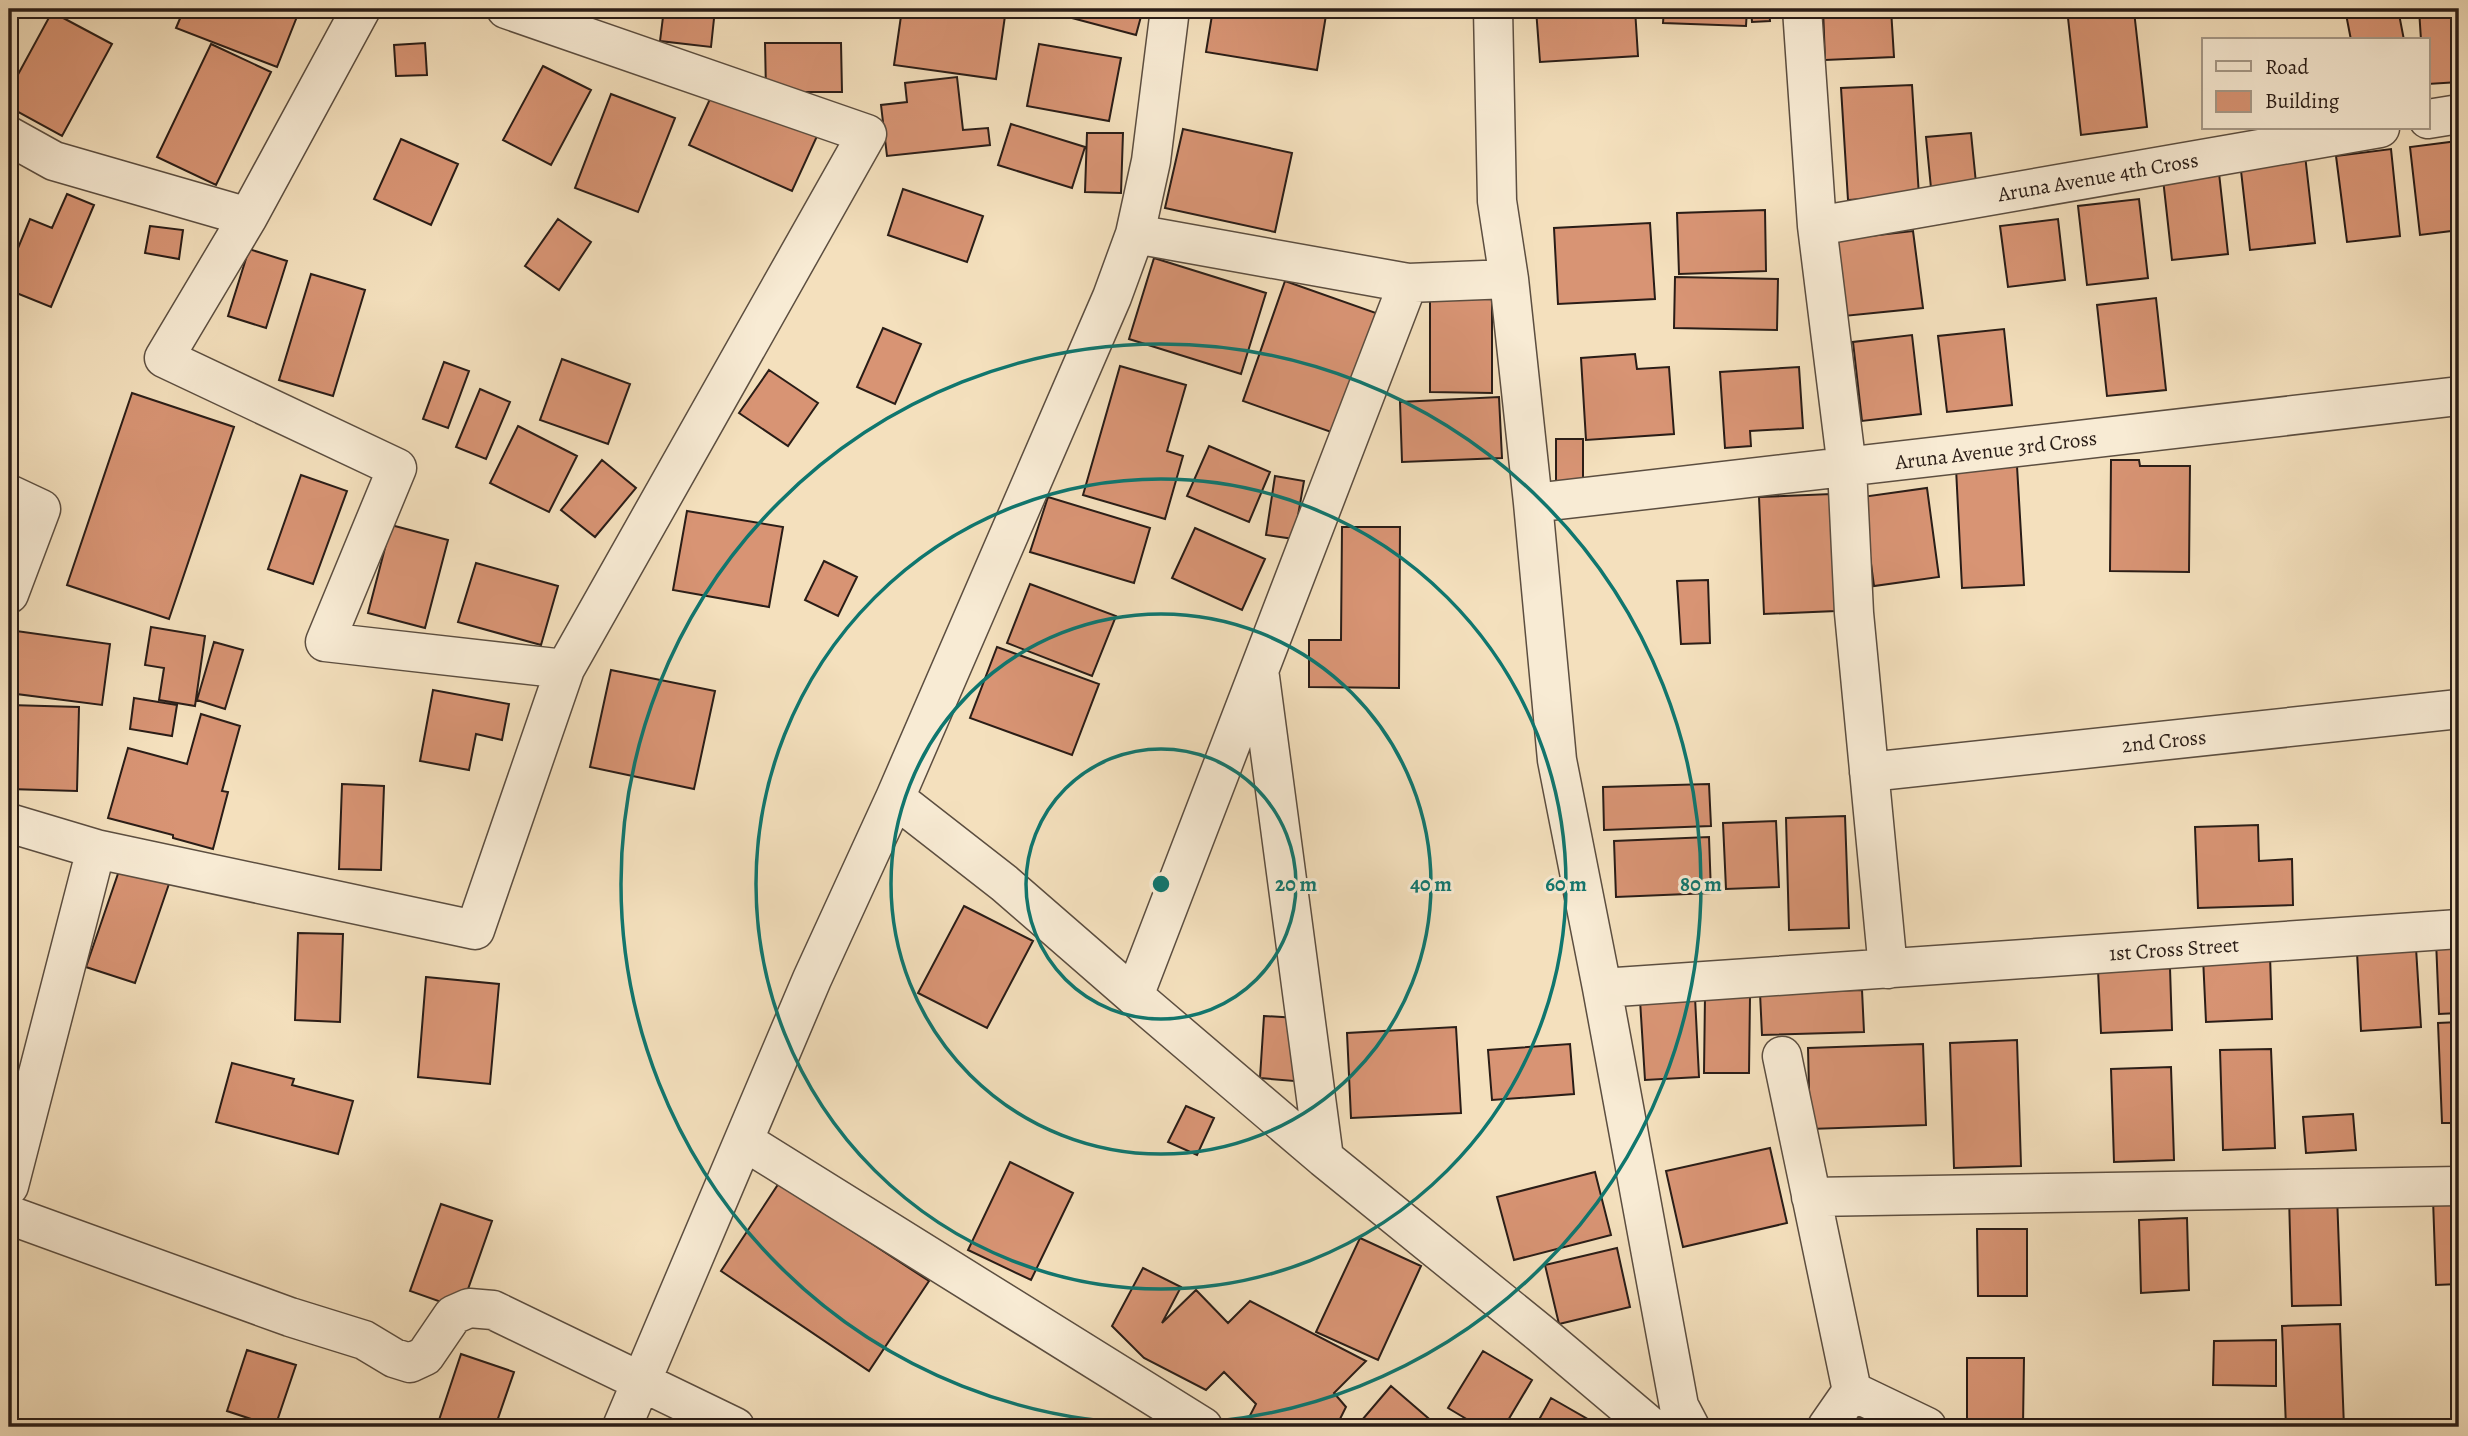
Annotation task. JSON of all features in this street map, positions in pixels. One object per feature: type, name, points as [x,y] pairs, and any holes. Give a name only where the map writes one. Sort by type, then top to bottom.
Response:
[{"type":"street","points":[[361,9],[248,217],[164,358],[397,468],[325,642],[565,668]]},
{"type":"street","points":[[9,823],[96,849],[475,930],[565,668],[867,134],[506,9]]},
{"type":"street","points":[[622,1427],[812,979],[895,798],[1112,297],[1135,234],[1151,161],[1170,9]]},
{"type":"street","points":[[1493,9],[1497,201],[1509,279],[1533,503],[1556,760],[1602,988],[1679,1406],[1689,1427]]},
{"type":"street","points":[[1802,9],[1817,226],[1847,468],[1854,613],[1888,969]]},
{"type":"street","points":[[2430,119],[2459,114]]},
{"type":"street","name":"Aruna Avenue 4th Cross","points":[[1817,226],[2369,130]]},
{"type":"street","points":[[9,136],[54,161],[248,217]]},
{"type":"street","points":[[1135,234],[1408,283],[1509,279]]},
{"type":"street","points":[[1134,996],[1408,283]]},
{"type":"street","name":"Aruna Avenue 3rd Cross","points":[[1533,503],[2459,396]]},
{"type":"street","points":[[9,494],[41,509],[9,594]]},
{"type":"street","points":[[1259,672],[1324,1158]]},
{"type":"street","name":"2nd Cross","points":[[1869,772],[2459,709]]},
{"type":"street","points":[[895,798],[1004,883],[1324,1158],[1651,1427]]},
{"type":"street","points":[[9,1186],[96,849]]},
{"type":"street","name":"1st Cross Street","points":[[1602,988],[2459,929]]},
{"type":"street","points":[[1782,1056],[1852,1391],[1827,1427]]},
{"type":"street","points":[[744,1141],[1203,1427]]},
{"type":"street","points":[[1811,1197],[2459,1186]]},
{"type":"street","points":[[9,1215],[290,1317],[364,1340],[394,1358],[410,1363],[425,1356],[453,1315],[469,1308],[493,1310],[735,1427]]},
{"type":"street","points":[[1852,1391],[1927,1427]]},
{"type":"building","points":[[184,9],[300,9],[277,67],[176,28]]},
{"type":"building","points":[[664,9],[715,9],[711,47],[660,41]]},
{"type":"building","points":[[902,9],[1006,9],[996,79],[894,65]]},
{"type":"building","points":[[1038,9],[1143,9],[1136,35]]},
{"type":"building","points":[[1213,9],[1327,9],[1317,70],[1206,52]]},
{"type":"building","points":[[1536,9],[1635,9],[1638,56],[1540,62]]},
{"type":"building","points":[[1664,9],[1747,9],[1746,26],[1663,23]]},
{"type":"building","points":[[1751,9],[1769,9],[1770,21],[1752,22]]},
{"type":"building","points":[[1823,9],[1891,9],[1894,57],[1825,60]]},
{"type":"building","points":[[2345,9],[2398,9],[2404,38],[2351,38]]},
{"type":"building","points":[[2419,9],[2459,9],[2459,82],[2430,84],[2430,38],[2421,38]]},
{"type":"building","points":[[2134,11],[2147,127],[2081,135],[2068,18]]},
{"type":"building","points":[[52,12],[112,44],[62,136],[9,107],[9,91]]},
{"type":"building","points":[[425,43],[427,75],[396,76],[394,45]]},
{"type":"building","points":[[765,43],[841,43],[842,92],[766,92]]},
{"type":"building","points":[[211,44],[271,72],[216,185],[157,157]]},
{"type":"building","points":[[1039,44],[1121,58],[1109,121],[1027,106]]},
{"type":"building","points":[[543,66],[591,90],[551,165],[503,140]]},
{"type":"building","points":[[957,77],[963,130],[988,128],[990,145],[887,156],[881,105],[907,102],[905,83]]},
{"type":"building","points":[[1912,85],[1919,196],[1848,200],[1841,88]]},
{"type":"building","points":[[715,88],[818,134],[792,191],[689,145]]},
{"type":"building","points":[[611,94],[675,118],[638,212],[575,188]]},
{"type":"building","points":[[1011,124],[1085,147],[1072,188],[998,165]]},
{"type":"building","points":[[1183,129],[1292,153],[1275,232],[1165,208]]},
{"type":"building","points":[[1087,133],[1123,133],[1121,193],[1085,192]]},
{"type":"building","points":[[1971,133],[1976,183],[1931,188],[1926,137]]},
{"type":"building","points":[[401,139],[458,164],[431,225],[374,199]]},
{"type":"building","points":[[2458,141],[2459,230],[2420,235],[2410,147]]},
{"type":"building","points":[[2391,149],[2400,236],[2347,242],[2336,156]]},
{"type":"building","points":[[2305,155],[2315,243],[2250,250],[2240,162]]},
{"type":"building","points":[[2219,173],[2228,254],[2172,260],[2163,179]]},
{"type":"building","points":[[903,189],[983,216],[967,262],[888,235]]},
{"type":"building","points":[[67,194],[94,205],[51,307],[9,290],[9,270],[30,219],[52,228]]},
{"type":"building","points":[[2139,199],[2148,278],[2087,285],[2078,206]]},
{"type":"building","points":[[1765,210],[1766,271],[1679,274],[1677,213]]},
{"type":"building","points":[[558,219],[591,242],[559,290],[525,266]]},
{"type":"building","points":[[2058,219],[2065,280],[2008,287],[2000,226]]},
{"type":"building","points":[[1650,223],[1655,299],[1558,304],[1554,228]]},
{"type":"building","points":[[150,226],[183,230],[179,259],[145,253]]},
{"type":"building","points":[[1913,231],[1923,308],[1844,316],[1835,240]]},
{"type":"building","points":[[249,249],[287,261],[266,328],[228,316]]},
{"type":"building","points":[[1154,258],[1266,293],[1241,374],[1129,339]]},
{"type":"building","points":[[311,274],[365,290],[333,396],[279,380]]},
{"type":"building","points":[[1675,277],[1778,279],[1777,330],[1674,328]]},
{"type":"building","points":[[1285,281],[1376,313],[1334,433],[1243,401]]},
{"type":"building","points":[[1430,292],[1492,293],[1492,393],[1430,392]]},
{"type":"building","points":[[2156,298],[2166,390],[2107,396],[2097,305]]},
{"type":"building","points":[[883,328],[921,344],[895,404],[857,387]]},
{"type":"building","points":[[2004,329],[2012,405],[1947,412],[1938,336]]},
{"type":"building","points":[[1912,335],[1921,414],[1862,421],[1853,342]]},
{"type":"building","points":[[1635,354],[1637,369],[1669,367],[1674,434],[1586,440],[1581,358]]},
{"type":"building","points":[[562,359],[630,384],[608,444],[540,420]]},
{"type":"building","points":[[444,362],[469,371],[448,428],[423,419]]},
{"type":"building","points":[[1120,366],[1186,385],[1167,451],[1183,456],[1165,519],[1083,495]]},
{"type":"building","points":[[1799,367],[1803,428],[1750,431],[1751,446],[1725,448],[1720,372]]},
{"type":"building","points":[[769,370],[818,403],[788,446],[739,413]]},
{"type":"building","points":[[480,389],[510,402],[486,459],[456,447]]},
{"type":"building","points":[[132,393],[234,427],[169,619],[67,585]]},
{"type":"building","points":[[1499,397],[1502,458],[1402,462],[1400,402]]},
{"type":"building","points":[[518,426],[577,456],[549,512],[490,483]]},
{"type":"building","points":[[1556,439],[1583,439],[1583,482],[1556,482]]},
{"type":"building","points":[[1209,446],[1270,472],[1249,522],[1187,496]]},
{"type":"building","points":[[602,460],[636,488],[595,537],[561,510]]},
{"type":"building","points":[[2111,460],[2139,460],[2140,466],[2190,466],[2189,572],[2110,571]]},
{"type":"building","points":[[2017,466],[2024,585],[1962,588],[1956,468]]},
{"type":"building","points":[[301,475],[347,491],[313,584],[268,569]]},
{"type":"building","points":[[1275,476],[1304,481],[1294,539],[1266,535]]},
{"type":"building","points":[[1927,488],[1939,577],[1874,586],[1862,497]]},
{"type":"building","points":[[1831,494],[1836,611],[1764,614],[1759,497]]},
{"type":"building","points":[[1048,497],[1150,528],[1134,583],[1030,552]]},
{"type":"building","points":[[687,511],[783,527],[769,607],[673,590]]},
{"type":"building","points":[[391,525],[448,540],[425,628],[368,613]]},
{"type":"building","points":[[1342,527],[1400,527],[1399,688],[1309,687],[1309,640],[1341,640]]},
{"type":"building","points":[[1195,528],[1265,559],[1242,610],[1172,578]]},
{"type":"building","points":[[824,561],[857,577],[838,616],[805,600]]},
{"type":"building","points":[[476,563],[558,586],[541,645],[458,622]]},
{"type":"building","points":[[1708,580],[1710,643],[1681,644],[1677,581]]},
{"type":"building","points":[[1030,584],[1116,616],[1092,676],[1007,643]]},
{"type":"building","points":[[151,627],[205,636],[195,706],[159,700],[164,668],[145,665]]},
{"type":"building","points":[[9,630],[110,644],[102,705],[9,693]]},
{"type":"building","points":[[214,642],[243,650],[225,709],[197,700]]},
{"type":"building","points":[[997,647],[1099,684],[1072,755],[970,718]]},
{"type":"building","points":[[611,670],[715,691],[694,789],[590,767]]},
{"type":"building","points":[[433,690],[509,704],[502,740],[476,734],[469,770],[420,761]]},
{"type":"building","points":[[134,698],[177,705],[172,736],[130,729]]},
{"type":"building","points":[[9,705],[79,707],[77,791],[9,789]]},
{"type":"building","points":[[201,714],[240,726],[222,791],[228,792],[213,849],[173,838],[173,835],[108,818],[128,748],[187,764]]},
{"type":"building","points":[[342,784],[384,786],[381,870],[339,869]]},
{"type":"building","points":[[1709,784],[1711,826],[1604,830],[1603,787]]},
{"type":"building","points":[[1845,816],[1849,928],[1789,930],[1786,818]]},
{"type":"building","points":[[1776,821],[1779,887],[1726,889],[1723,823]]},
{"type":"building","points":[[2258,825],[2259,861],[2292,859],[2293,905],[2198,908],[2195,827]]},
{"type":"building","points":[[1709,837],[1711,893],[1616,897],[1614,841]]},
{"type":"building","points":[[121,865],[170,881],[135,983],[86,967]]},
{"type":"building","points":[[964,906],[1033,941],[987,1028],[918,993]]},
{"type":"building","points":[[298,933],[343,934],[340,1022],[295,1020]]},
{"type":"building","points":[[2459,939],[2459,1013],[2439,1014],[2436,940]]},
{"type":"building","points":[[2416,948],[2421,1027],[2361,1031],[2357,952]]},
{"type":"building","points":[[2270,955],[2272,1019],[2206,1022],[2203,957]]},
{"type":"building","points":[[2170,968],[2172,1030],[2101,1033],[2098,970]]},
{"type":"building","points":[[426,977],[499,984],[490,1084],[418,1077]]},
{"type":"building","points":[[1862,990],[1864,1032],[1762,1035],[1760,993]]},
{"type":"building","points":[[1705,996],[1750,997],[1749,1073],[1704,1073]]},
{"type":"building","points":[[1695,997],[1699,1077],[1645,1080],[1640,1000]]},
{"type":"building","points":[[1264,1016],[1298,1018],[1294,1081],[1260,1078]]},
{"type":"building","points":[[2459,1022],[2459,1123],[2442,1123],[2438,1023]]},
{"type":"building","points":[[1456,1027],[1461,1113],[1351,1118],[1347,1033]]},
{"type":"building","points":[[2017,1040],[2021,1166],[1954,1168],[1950,1043]]},
{"type":"building","points":[[1570,1044],[1574,1094],[1492,1100],[1488,1050]]},
{"type":"building","points":[[1923,1044],[1926,1125],[1810,1129],[1808,1048]]},
{"type":"building","points":[[2271,1049],[2275,1148],[2223,1150],[2220,1050]]},
{"type":"building","points":[[232,1063],[294,1079],[292,1085],[353,1101],[338,1154],[216,1122]]},
{"type":"building","points":[[2171,1067],[2174,1160],[2114,1162],[2111,1069]]},
{"type":"building","points":[[1186,1106],[1214,1118],[1197,1155],[1168,1142]]},
{"type":"building","points":[[2353,1114],[2356,1150],[2306,1153],[2303,1117]]},
{"type":"building","points":[[1770,1148],[1787,1223],[1683,1247],[1666,1171]]},
{"type":"building","points":[[1010,1162],[1073,1193],[1031,1280],[968,1250]]},
{"type":"building","points":[[1595,1172],[1611,1235],[1514,1260],[1497,1197]]},
{"type":"building","points":[[779,1183],[929,1281],[869,1371],[721,1271]]},
{"type":"building","points":[[2337,1195],[2341,1305],[2292,1306],[2289,1197]]},
{"type":"building","points":[[2459,1198],[2459,1284],[2436,1285],[2433,1199]]},
{"type":"building","points":[[441,1204],[492,1221],[461,1309],[410,1291]]},
{"type":"building","points":[[2187,1218],[2189,1290],[2141,1293],[2139,1220]]},
{"type":"building","points":[[1977,1229],[2027,1229],[2027,1296],[1978,1296]]},
{"type":"building","points":[[1360,1238],[1421,1266],[1378,1360],[1316,1332]]},
{"type":"building","points":[[1617,1248],[1630,1307],[1559,1324],[1545,1265]]},
{"type":"building","points":[[1143,1268],[1181,1287],[1162,1323],[1196,1290],[1228,1323],[1250,1301],[1366,1361],[1334,1393],[1346,1407],[1336,1427],[1244,1427],[1256,1404],[1224,1372],[1206,1390],[1144,1358],[1112,1326]]},
{"type":"building","points":[[2340,1324],[2344,1427],[2286,1427],[2282,1326]]},
{"type":"building","points":[[2276,1340],[2276,1386],[2213,1385],[2214,1341]]},
{"type":"building","points":[[247,1350],[296,1365],[275,1427],[227,1411]]},
{"type":"building","points":[[1483,1351],[1532,1380],[1504,1427],[1480,1427],[1448,1408]]},
{"type":"building","points":[[461,1354],[514,1372],[495,1427],[460,1427],[439,1420]]},
{"type":"building","points":[[1967,1358],[2024,1358],[2023,1425],[1967,1424]]},
{"type":"building","points":[[1391,1386],[1435,1424],[1433,1427],[1356,1427]]},
{"type":"building","points":[[1551,1398],[1598,1425],[1597,1427],[1535,1427]]}]
